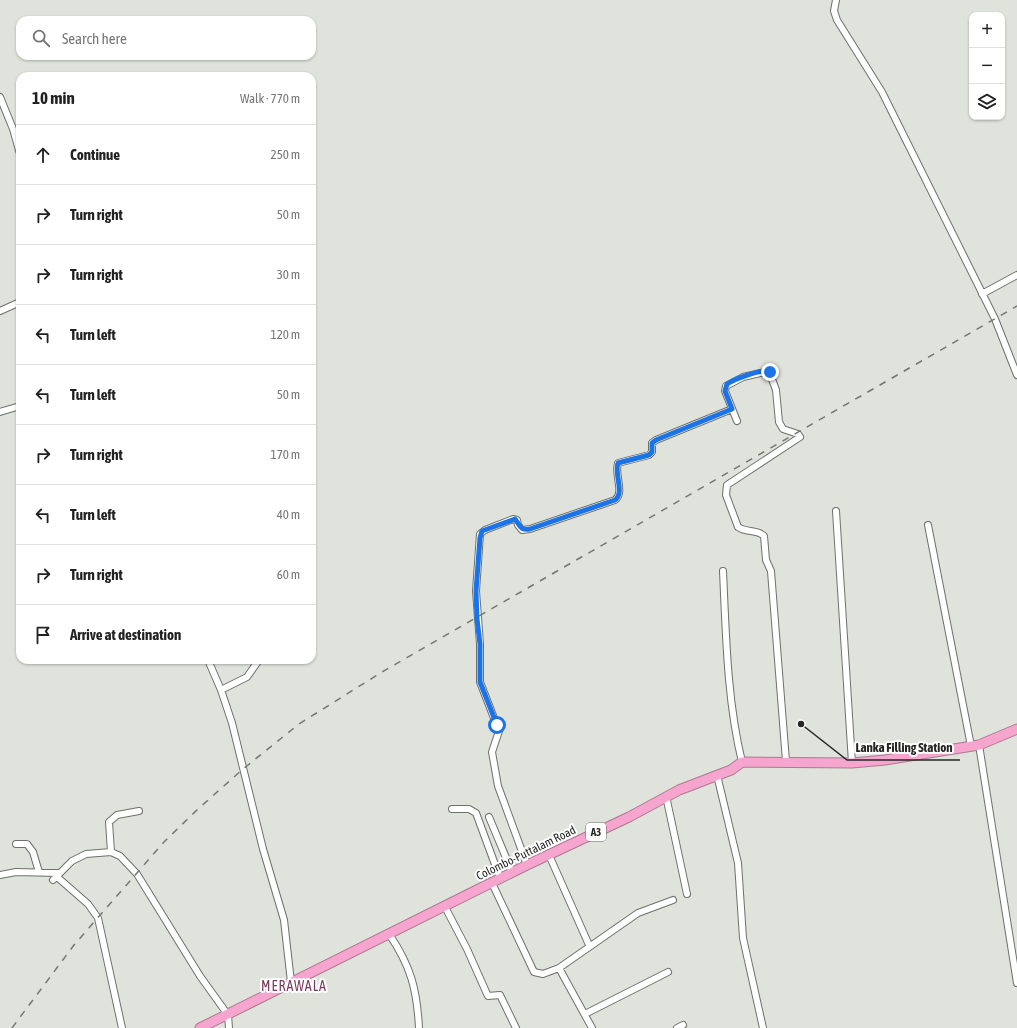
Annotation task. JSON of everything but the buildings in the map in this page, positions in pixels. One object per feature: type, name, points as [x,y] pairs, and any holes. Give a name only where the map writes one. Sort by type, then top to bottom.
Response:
[{"type":"highway","name":"Colombo-Puttalam Road","points":[[200,1028],[512,872],[629,817],[666,796],[731,770],[742,762],[786,761],[852,763],[927,755],[975,746],[1017,729]]},
{"type":"street","points":[[836,0],[834,11],[837,20],[882,92],[995,319],[1017,375]]},
{"type":"street","points":[[0,97],[16,140]]},
{"type":"street","points":[[982,294],[1017,274]]},
{"type":"street","points":[[0,311],[16,304]]},
{"type":"street","points":[[737,421],[725,391],[727,384],[743,377],[769,370],[776,390],[779,422],[783,429],[798,434],[800,437],[770,458],[729,482],[726,492],[738,527],[746,531],[761,533],[765,539],[766,560],[771,570],[786,761]]},
{"type":"street","points":[[0,412],[16,407]]},
{"type":"street","points":[[527,865],[512,830],[498,786],[492,752],[499,732],[480,682],[480,644],[476,591],[480,534],[485,530],[513,519],[517,520],[518,525],[522,530],[530,529],[615,500],[619,494],[618,463],[649,455],[652,452],[652,443],[656,440],[732,409]]},
{"type":"street","points":[[836,511],[852,763]]},
{"type":"street","points":[[928,524],[975,746],[1017,984]]},
{"type":"street","points":[[723,572],[731,692],[736,736],[742,762]]},
{"type":"street","points":[[210,664],[221,690],[232,723],[263,849],[284,920],[290,982]]},
{"type":"street","points":[[221,690],[247,677],[256,664]]},
{"type":"street","points":[[717,775],[738,864],[743,938],[763,1028]]},
{"type":"street","points":[[666,796],[687,894]]},
{"type":"street","points":[[452,809],[469,809],[476,813],[500,878]]},
{"type":"street","points":[[110,852],[109,822],[117,815],[139,811]]},
{"type":"street","points":[[489,817],[512,872]]},
{"type":"street","points":[[16,844],[26,844],[33,852],[39,872]]},
{"type":"street","points":[[56,877],[72,861],[86,854],[110,852],[120,856],[137,874],[200,976],[228,1015],[229,1028]]},
{"type":"street","points":[[548,855],[589,945]]},
{"type":"street","points":[[0,875],[16,872],[39,872],[56,877],[88,904],[98,918],[122,1028]]},
{"type":"street","points":[[492,882],[534,972],[543,974],[559,968],[589,945],[638,913],[672,900]]},
{"type":"street","points":[[445,906],[467,949],[488,996],[500,995],[516,1028]]},
{"type":"street","points":[[389,934],[402,954],[413,978],[418,1008],[419,1028]]},
{"type":"street","points":[[559,968],[592,1028]]},
{"type":"street","points":[[585,1014],[668,972]]},
{"type":"railway","points":[[12,1028],[74,945],[164,842],[243,769],[299,724],[382,672],[1017,306]]},
{"type":"place","name":"Lanka Filling Station","points":[[801,724]]},
{"type":"district","name":"MERAWALA","points":[[294,986]]},
{"type":"route","points":[[497,725],[480,682],[480,644],[476,591],[480,534],[482,531],[513,519],[517,520],[518,525],[522,530],[530,529],[615,500],[619,497],[618,463],[649,455],[652,452],[652,443],[656,440],[689,425],[732,409],[725,391],[727,384],[756,373],[767,370],[770,372]]}]
